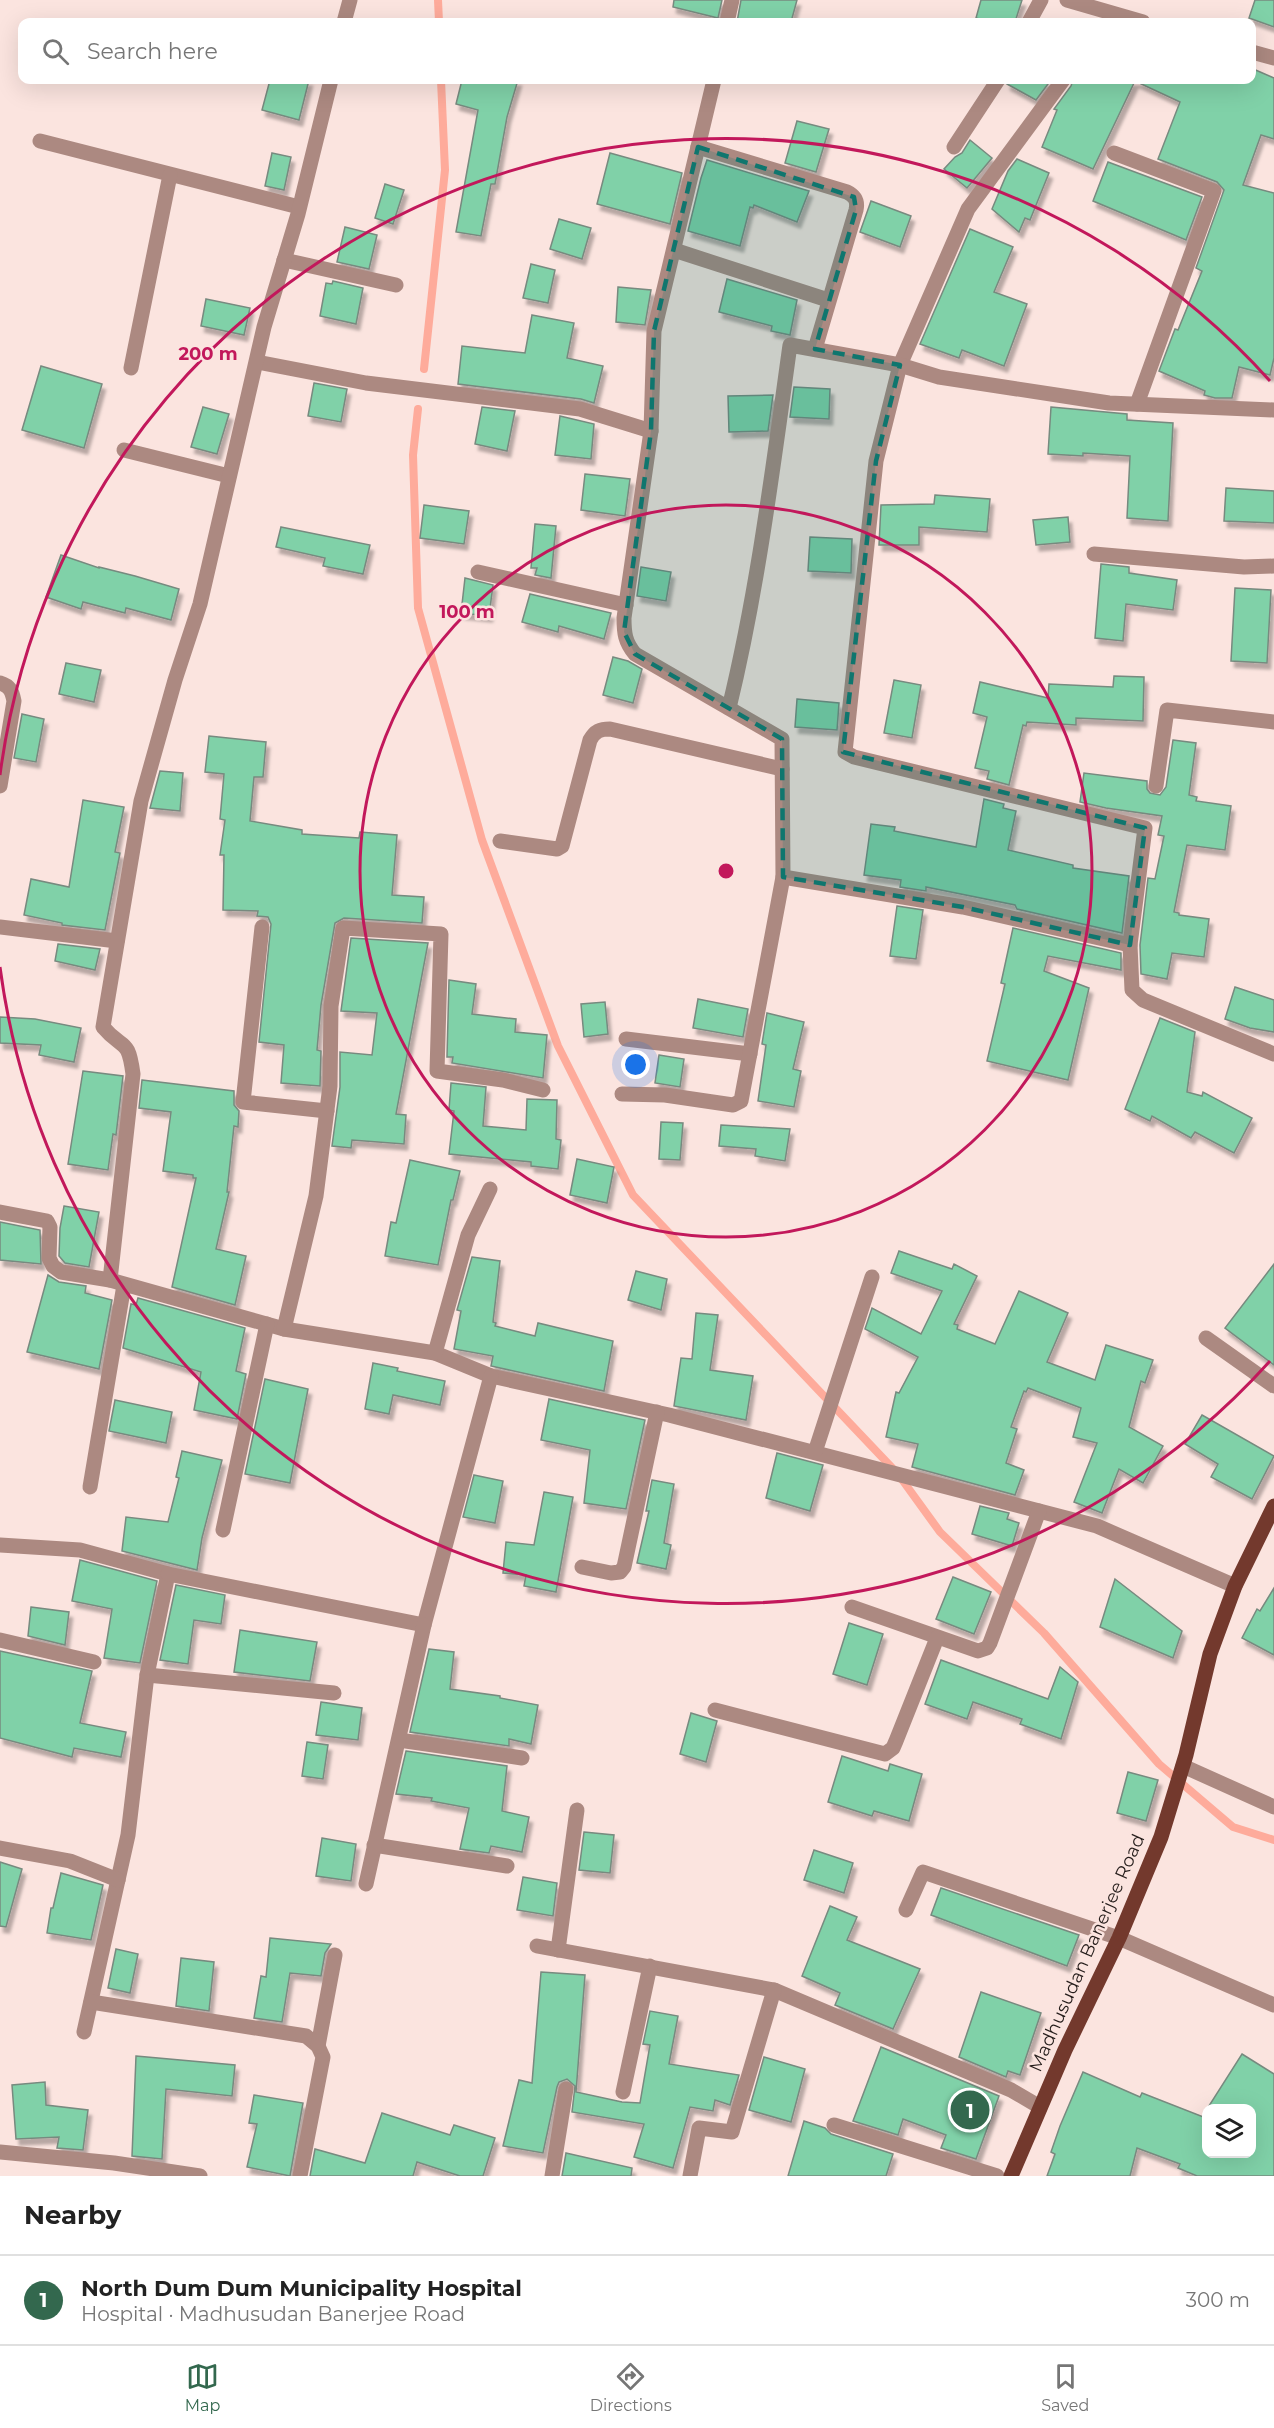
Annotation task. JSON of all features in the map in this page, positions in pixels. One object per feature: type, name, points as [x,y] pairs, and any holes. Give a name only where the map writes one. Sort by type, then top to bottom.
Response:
[{"type":"main road","name":"Madhusudan Banerjee Road","points":[[1011,2176],[1040,2107],[1119,1938],[1161,1837],[1184,1760],[1210,1654],[1235,1586],[1274,1506]]},
{"type":"street","points":[[346,18],[350,0]]},
{"type":"street","points":[[730,18],[732,0]]},
{"type":"street","points":[[1031,18],[1041,0]]},
{"type":"street","points":[[1067,0],[1130,18]]},
{"type":"street","points":[[1256,53],[1274,58]]},
{"type":"street","points":[[90,1487],[117,1283],[133,1074],[130,1052],[122,1041],[109,1035],[103,1027],[117,941],[141,801],[175,680],[200,604],[264,327],[299,207],[330,84]]},
{"type":"street","points":[[622,1094],[665,1095],[736,1104],[741,1101],[783,877],[782,739],[635,654],[627,645],[624,632],[651,431],[654,331],[713,84]]},
{"type":"street","points":[[954,147],[995,84]]},
{"type":"street","points":[[1060,84],[968,209],[900,365],[876,461],[845,752],[855,757],[1145,828],[1130,945],[1132,990],[1143,1000],[1274,1054]]},
{"type":"street","points":[[40,141],[170,176],[299,207]]},
{"type":"street","points":[[698,147],[847,192],[854,197],[857,204],[856,210],[815,349]]},
{"type":"street","points":[[1114,153],[1215,191],[1137,404]]},
{"type":"street","points":[[131,368],[170,176]]},
{"type":"street","points":[[674,250],[828,300]]},
{"type":"street","points":[[284,260],[396,285]]},
{"type":"street","points":[[729,708],[742,656],[771,481],[790,345],[900,365],[939,377],[1109,403],[1274,410]]},
{"type":"street","points":[[257,362],[366,383],[580,409],[651,431]]},
{"type":"street","points":[[124,450],[229,476]]},
{"type":"street","points":[[1094,554],[1244,567],[1274,566]]},
{"type":"street","points":[[478,572],[626,605]]},
{"type":"street","points":[[0,683],[12,691],[14,701],[0,786]]},
{"type":"street","points":[[1156,786],[1167,710],[1274,722]]},
{"type":"street","points":[[500,841],[553,848],[562,846],[590,740],[596,732],[601,730],[610,729],[782,769]]},
{"type":"street","points":[[783,877],[963,907],[1130,945]]},
{"type":"street","points":[[0,927],[117,941]]},
{"type":"street","points":[[262,927],[243,1102],[327,1111]]},
{"type":"street","points":[[284,1329],[316,1196],[330,1086],[331,1006],[343,928],[441,934],[437,1071],[503,1080],[543,1090]]},
{"type":"street","points":[[626,1039],[750,1054]]},
{"type":"street","points":[[435,1353],[468,1235],[490,1189]]},
{"type":"street","points":[[0,1212],[47,1221],[50,1227],[49,1258],[53,1266],[62,1272],[117,1283],[284,1329],[435,1353],[491,1376],[657,1412],[1097,1526],[1235,1586]]},
{"type":"street","points":[[815,1452],[872,1277]]},
{"type":"street","points":[[223,1530],[267,1324]]},
{"type":"street","points":[[1206,1338],[1274,1386]]},
{"type":"street","points":[[366,1884],[424,1625],[491,1376]]},
{"type":"street","points":[[582,1567],[611,1573],[620,1572],[624,1567],[657,1412]]},
{"type":"street","points":[[852,1607],[937,1638],[978,1651],[983,1650],[990,1643],[1039,1511]]},
{"type":"street","points":[[0,1545],[80,1550],[168,1574],[424,1625]]},
{"type":"street","points":[[84,2032],[128,1835],[147,1675],[168,1574]]},
{"type":"street","points":[[715,1710],[885,1754],[896,1741],[937,1638]]},
{"type":"street","points":[[0,1640],[94,1662]]},
{"type":"street","points":[[147,1675],[334,1693]]},
{"type":"street","points":[[399,1740],[522,1758]]},
{"type":"street","points":[[1184,1760],[1274,1808]]},
{"type":"street","points":[[558,1950],[577,1810]]},
{"type":"street","points":[[374,1845],[507,1866]]},
{"type":"street","points":[[0,1848],[70,1861],[118,1880]]},
{"type":"street","points":[[906,1910],[923,1872],[1119,1938],[1274,2005]]},
{"type":"street","points":[[537,1947],[774,1990],[1011,2090],[1040,2107]]},
{"type":"street","points":[[318,2046],[335,1955]]},
{"type":"street","points":[[623,2092],[650,1966]]},
{"type":"street","points":[[690,2176],[699,2128],[732,2132],[774,1990]]},
{"type":"street","points":[[90,2002],[306,2036],[318,2046],[323,2057],[300,2176]]},
{"type":"street","points":[[552,2176],[566,2089]]},
{"type":"street","points":[[834,2125],[997,2176]]},
{"type":"street","points":[[0,2152],[112,2170],[200,2176]]},
{"type":"highlighted area","points":[[698,147],[854,197],[856,210],[815,349],[900,365],[876,461],[843,752],[1145,828],[1130,945],[963,907],[783,877],[782,739],[635,654],[624,632],[651,431],[654,331]]},
{"type":"building","points":[[674,0],[722,0],[718,18],[673,7]]},
{"type":"building","points":[[741,0],[797,0],[792,18],[738,18]]},
{"type":"building","points":[[981,0],[1022,0],[1016,18],[976,18]]},
{"type":"building","points":[[1255,0],[1274,0],[1274,27],[1256,21],[1256,18],[1249,18]]},
{"type":"building","points":[[1256,70],[1274,78],[1274,139],[1261,135],[1243,185],[1274,193],[1274,358],[1270,375],[1239,367],[1232,398],[1215,398],[1204,395],[1205,391],[1159,371],[1175,329],[1178,330],[1202,271],[1196,268],[1224,190],[1217,182],[1158,159],[1180,102],[1141,84],[1256,84]]},
{"type":"building","points":[[269,84],[308,84],[299,120],[262,110]]},
{"type":"building","points":[[461,84],[517,84],[507,117],[495,184],[491,184],[481,236],[456,232],[478,110],[456,104]]},
{"type":"building","points":[[1007,84],[1048,84],[1036,100]]},
{"type":"building","points":[[1072,84],[1134,84],[1093,169],[1042,147],[1057,110],[1054,109]]},
{"type":"building","points":[[797,121],[829,129],[816,172],[785,163]]},
{"type":"building","points":[[970,140],[992,158],[967,188],[944,169],[962,153]]},
{"type":"building","points":[[272,153],[291,157],[284,190],[265,186]]},
{"type":"building","points":[[610,153],[682,173],[670,224],[597,204]]},
{"type":"building","points":[[1017,159],[1049,173],[1030,220],[1025,218],[1019,232],[992,209],[1008,171]]},
{"type":"building","points":[[707,160],[809,191],[797,222],[754,205],[753,208],[750,207],[740,246],[688,231]]},
{"type":"building","points":[[1108,162],[1202,197],[1186,240],[1093,201]]},
{"type":"building","points":[[385,184],[404,190],[393,224],[375,218]]},
{"type":"building","points":[[871,201],[911,216],[900,247],[860,232]]},
{"type":"building","points":[[559,219],[591,228],[582,259],[550,249]]},
{"type":"building","points":[[345,227],[377,235],[369,269],[337,262]]},
{"type":"building","points":[[970,229],[1013,247],[994,292],[1027,304],[1004,366],[962,350],[959,358],[920,344]]},
{"type":"building","points":[[531,264],[555,270],[548,303],[523,298]]},
{"type":"building","points":[[727,279],[797,300],[790,335],[771,331],[772,326],[719,312]]},
{"type":"building","points":[[333,281],[363,288],[356,324],[320,316],[326,283],[332,284]]},
{"type":"building","points":[[618,287],[651,290],[645,325],[616,322]]},
{"type":"building","points":[[206,299],[250,308],[244,335],[201,326]]},
{"type":"building","points":[[532,315],[574,323],[567,358],[603,366],[594,403],[581,399],[458,384],[462,346],[525,353]]},
{"type":"building","points":[[41,366],[102,384],[84,448],[22,430]]},
{"type":"building","points":[[314,383],[347,389],[341,422],[308,416]]},
{"type":"building","points":[[794,387],[830,389],[829,419],[790,417]]},
{"type":"building","points":[[773,395],[768,431],[729,432],[728,396]]},
{"type":"building","points":[[203,407],[229,414],[217,454],[191,447]]},
{"type":"building","points":[[482,407],[515,411],[507,451],[475,444]]},
{"type":"building","points":[[1051,407],[1127,414],[1127,420],[1173,423],[1168,521],[1127,518],[1130,456],[1083,453],[1083,456],[1048,454]]},
{"type":"building","points":[[560,416],[594,424],[591,459],[555,455]]},
{"type":"building","points":[[585,474],[630,479],[625,516],[581,510]]},
{"type":"building","points":[[1226,488],[1274,491],[1274,523],[1224,521]]},
{"type":"building","points":[[935,495],[990,499],[987,532],[919,527],[919,545],[879,545],[881,505],[934,504]]},
{"type":"building","points":[[424,505],[469,511],[464,544],[420,538]]},
{"type":"building","points":[[1068,517],[1070,542],[1036,545],[1033,520]]},
{"type":"building","points":[[535,524],[556,526],[551,578],[535,575],[537,568],[531,568]]},
{"type":"building","points":[[281,527],[370,545],[363,574],[323,566],[325,558],[276,547]]},
{"type":"building","points":[[810,537],[852,539],[851,573],[808,571]]},
{"type":"building","points":[[61,555],[99,568],[179,589],[171,620],[126,608],[125,613],[83,602],[81,609],[46,597]]},
{"type":"building","points":[[1101,564],[1129,567],[1129,573],[1177,580],[1173,610],[1126,604],[1123,641],[1095,638]]},
{"type":"building","points":[[641,567],[671,572],[666,601],[637,596]]},
{"type":"building","points":[[465,578],[493,585],[489,616],[461,613]]},
{"type":"building","points":[[1235,588],[1271,590],[1267,663],[1231,661]]},
{"type":"building","points":[[530,594],[611,613],[604,639],[559,626],[558,632],[522,622]]},
{"type":"building","points":[[613,657],[628,661],[642,669],[633,703],[603,695]]},
{"type":"building","points":[[66,663],[101,670],[94,702],[59,694]]},
{"type":"building","points":[[1114,676],[1144,677],[1143,721],[1076,718],[1076,725],[1027,722],[1026,726],[1023,725],[1009,785],[987,779],[989,771],[975,768],[987,717],[973,713],[980,682],[1048,698],[1049,684],[1113,687]]},
{"type":"building","points":[[894,680],[921,685],[912,738],[884,733]]},
{"type":"building","points":[[797,699],[839,703],[837,730],[795,727]]},
{"type":"building","points":[[22,714],[44,719],[36,762],[14,758]]},
{"type":"building","points":[[209,736],[266,742],[263,777],[254,777],[250,821],[302,830],[302,834],[359,838],[360,832],[397,835],[392,895],[424,897],[422,923],[344,918],[335,923],[321,1005],[317,1050],[321,1051],[320,1086],[281,1083],[284,1045],[259,1042],[271,924],[268,917],[257,916],[258,911],[223,910],[224,855],[220,855],[225,820],[220,819],[224,774],[205,772]]},
{"type":"building","points":[[1173,740],[1196,743],[1189,795],[1197,797],[1196,801],[1231,806],[1225,850],[1187,845],[1174,912],[1179,915],[1209,919],[1204,957],[1172,953],[1167,979],[1141,974],[1140,945],[1148,878],[1155,879],[1164,836],[1158,835],[1162,816],[1080,802],[1084,773],[1147,781],[1147,789],[1150,793],[1160,795],[1166,787]]},
{"type":"building","points":[[160,771],[183,773],[180,811],[150,808]]},
{"type":"building","points":[[984,799],[1004,804],[1003,808],[1016,811],[1008,850],[1073,865],[1073,868],[1129,876],[1122,933],[1017,909],[1015,905],[926,887],[926,891],[900,887],[901,880],[864,875],[871,824],[895,827],[894,831],[976,847]]},
{"type":"building","points":[[83,800],[124,807],[115,852],[120,853],[105,930],[62,925],[62,923],[24,915],[31,879],[69,887]]},
{"type":"building","points":[[897,906],[923,910],[916,959],[890,956]]},
{"type":"building","points":[[1013,928],[1121,953],[1121,970],[1048,956],[1044,971],[1089,988],[1068,1080],[987,1061],[1005,984],[1001,983]]},
{"type":"building","points":[[351,938],[428,943],[396,1114],[406,1115],[404,1144],[352,1140],[351,1148],[332,1146],[340,1087],[340,1052],[372,1055],[377,1013],[341,1011]]},
{"type":"building","points":[[58,944],[100,949],[95,970],[55,961]]},
{"type":"building","points":[[449,980],[476,984],[472,1014],[516,1019],[515,1032],[547,1035],[543,1078],[452,1063],[453,1057],[447,1057]]},
{"type":"building","points":[[1235,987],[1274,1000],[1274,1032],[1250,1028],[1225,1019]]},
{"type":"building","points":[[698,999],[748,1009],[743,1037],[693,1028]]},
{"type":"building","points":[[605,1002],[608,1034],[584,1037],[581,1004]]},
{"type":"building","points":[[767,1013],[804,1022],[793,1069],[801,1071],[794,1107],[758,1101],[766,1045],[762,1044]]},
{"type":"building","points":[[0,1017],[35,1019],[81,1028],[74,1062],[39,1055],[41,1045],[0,1043]]},
{"type":"building","points":[[1160,1018],[1195,1032],[1187,1092],[1202,1096],[1203,1092],[1252,1118],[1234,1153],[1195,1132],[1191,1138],[1152,1116],[1150,1121],[1125,1109]]},
{"type":"building","points":[[659,1055],[684,1059],[680,1087],[655,1083]]},
{"type":"building","points":[[83,1071],[123,1076],[116,1135],[113,1134],[108,1170],[68,1164]]},
{"type":"building","points":[[142,1080],[234,1091],[234,1105],[239,1111],[238,1127],[234,1126],[227,1192],[229,1192],[216,1249],[246,1256],[235,1305],[172,1287],[196,1178],[193,1178],[193,1175],[163,1171],[171,1112],[139,1108]]},
{"type":"building","points":[[451,1083],[486,1087],[483,1126],[526,1130],[527,1099],[557,1100],[556,1139],[561,1140],[558,1169],[531,1166],[531,1162],[449,1154],[454,1111],[449,1110]]},
{"type":"building","points":[[661,1122],[683,1123],[680,1160],[659,1159]]},
{"type":"building","points":[[721,1125],[790,1129],[785,1161],[755,1156],[756,1149],[719,1146]]},
{"type":"building","points":[[577,1159],[614,1167],[607,1203],[570,1195]]},
{"type":"building","points":[[410,1160],[460,1171],[453,1200],[451,1200],[438,1265],[385,1256],[391,1222],[396,1223]]},
{"type":"building","points":[[64,1206],[99,1212],[89,1267],[65,1263],[59,1256]]},
{"type":"building","points":[[0,1222],[40,1230],[41,1264],[0,1260]]},
{"type":"building","points":[[899,1251],[952,1269],[954,1264],[977,1276],[954,1324],[958,1325],[957,1329],[995,1344],[1019,1291],[1068,1313],[1047,1362],[1095,1380],[1106,1345],[1153,1360],[1145,1383],[1141,1381],[1129,1427],[1163,1446],[1143,1483],[1119,1469],[1102,1513],[1074,1502],[1097,1443],[1073,1437],[1081,1408],[1028,1388],[1026,1392],[1024,1391],[1011,1427],[1017,1429],[1006,1463],[1024,1470],[1015,1495],[912,1467],[918,1444],[886,1437],[896,1392],[899,1393],[918,1357],[865,1329],[872,1308],[921,1334],[942,1291],[891,1273]]},
{"type":"building","points":[[472,1257],[500,1261],[493,1322],[496,1323],[495,1326],[535,1336],[538,1323],[613,1341],[604,1391],[491,1366],[493,1356],[454,1349],[461,1311],[457,1310]]},
{"type":"building","points":[[1274,1264],[1274,1365],[1225,1328]]},
{"type":"building","points":[[636,1271],[667,1279],[661,1310],[628,1300]]},
{"type":"building","points":[[48,1275],[59,1282],[86,1286],[85,1293],[112,1300],[99,1369],[27,1352]]},
{"type":"building","points":[[138,1298],[245,1328],[236,1371],[246,1374],[237,1419],[194,1410],[201,1372],[123,1348],[131,1304],[136,1305]]},
{"type":"building","points":[[696,1313],[718,1315],[710,1370],[753,1376],[746,1420],[674,1406],[681,1358],[692,1359]]},
{"type":"building","points":[[373,1363],[398,1368],[397,1371],[445,1381],[440,1405],[393,1395],[389,1414],[365,1409]]},
{"type":"building","points":[[265,1379],[308,1389],[290,1483],[245,1474]]},
{"type":"building","points":[[549,1399],[645,1420],[626,1509],[584,1503],[590,1450],[541,1440]]},
{"type":"building","points":[[115,1400],[172,1412],[166,1443],[109,1431]]},
{"type":"building","points":[[1202,1415],[1274,1456],[1252,1499],[1211,1477],[1218,1464],[1185,1444]]},
{"type":"building","points":[[182,1451],[222,1460],[202,1538],[197,1570],[122,1551],[126,1517],[168,1522],[179,1478],[176,1477]]},
{"type":"building","points":[[777,1453],[823,1465],[810,1511],[766,1498]]},
{"type":"building","points":[[474,1475],[503,1481],[495,1523],[463,1517]]},
{"type":"building","points":[[652,1480],[674,1484],[664,1543],[671,1545],[666,1569],[637,1563],[649,1511],[646,1511]]},
{"type":"building","points":[[544,1492],[573,1497],[556,1592],[524,1586],[526,1575],[503,1573],[506,1542],[534,1545]]},
{"type":"building","points":[[980,1506],[1009,1513],[1007,1519],[1019,1523],[1012,1546],[972,1534]]},
{"type":"building","points":[[80,1560],[157,1581],[140,1663],[104,1658],[112,1609],[72,1601]]},
{"type":"building","points":[[953,1577],[991,1592],[974,1634],[936,1619]]},
{"type":"building","points":[[1115,1579],[1182,1631],[1173,1658],[1100,1627]]},
{"type":"building","points":[[176,1585],[225,1595],[221,1624],[194,1620],[188,1664],[160,1660]]},
{"type":"building","points":[[1274,1588],[1274,1655],[1242,1638],[1257,1609],[1260,1611]]},
{"type":"building","points":[[31,1607],[69,1612],[65,1645],[28,1636]]},
{"type":"building","points":[[849,1623],[883,1634],[867,1685],[833,1674]]},
{"type":"building","points":[[240,1630],[317,1642],[310,1681],[234,1672]]},
{"type":"building","points":[[429,1649],[454,1652],[450,1689],[500,1696],[500,1698],[538,1705],[531,1744],[509,1739],[509,1746],[410,1732]]},
{"type":"building","points":[[0,1651],[92,1671],[80,1723],[126,1732],[121,1757],[74,1748],[72,1757],[0,1738]]},
{"type":"building","points":[[941,1660],[1048,1699],[1060,1667],[1078,1682],[1061,1739],[1020,1724],[1022,1719],[973,1702],[967,1719],[925,1704]]},
{"type":"building","points":[[321,1702],[362,1708],[358,1740],[316,1735]]},
{"type":"building","points":[[691,1713],[717,1721],[706,1762],[680,1754]]},
{"type":"building","points":[[307,1742],[328,1745],[323,1779],[302,1776]]},
{"type":"building","points":[[406,1751],[507,1766],[502,1811],[529,1817],[522,1852],[491,1846],[489,1853],[460,1849],[469,1808],[431,1801],[432,1798],[396,1794]]},
{"type":"building","points":[[842,1756],[888,1771],[890,1764],[922,1774],[909,1821],[874,1811],[872,1816],[828,1802]]},
{"type":"building","points":[[1128,1772],[1158,1780],[1146,1821],[1117,1813]]},
{"type":"building","points":[[584,1832],[614,1835],[610,1873],[579,1870]]},
{"type":"building","points":[[322,1838],[356,1844],[351,1881],[316,1876]]},
{"type":"building","points":[[814,1850],[853,1863],[844,1893],[804,1880]]},
{"type":"building","points":[[0,1862],[22,1869],[6,1927],[0,1926]]},
{"type":"building","points":[[61,1873],[103,1885],[91,1940],[47,1933]]},
{"type":"building","points":[[523,1877],[557,1883],[553,1916],[517,1910]]},
{"type":"building","points":[[941,1888],[1079,1935],[1067,1966],[931,1915]]},
{"type":"building","points":[[830,1906],[857,1917],[847,1940],[920,1969],[893,2029],[835,2005],[840,1993],[802,1976]]},
{"type":"building","points":[[270,1938],[331,1944],[325,1953],[321,1976],[290,1973],[282,2022],[254,2018],[261,1976],[266,1977]]},
{"type":"building","points":[[116,1949],[138,1954],[130,1993],[108,1988]]},
{"type":"building","points":[[181,1958],[214,1962],[209,2011],[176,2006]]},
{"type":"building","points":[[541,1972],[585,1975],[576,2092],[622,2102],[640,2103],[650,2045],[643,2044],[650,2011],[678,2016],[669,2064],[739,2075],[730,2105],[715,2100],[713,2111],[690,2107],[673,2168],[634,2157],[644,2124],[572,2112],[575,2086],[567,2079],[559,2082],[557,2087],[543,2153],[503,2146],[519,2080],[532,2083]]},
{"type":"building","points":[[981,1992],[1041,2013],[1020,2075],[1008,2071],[1006,2077],[959,2057]]},
{"type":"building","points":[[881,2047],[999,2096],[976,2159],[941,2148],[946,2135],[903,2119],[898,2135],[853,2121]]},
{"type":"building","points":[[1242,2054],[1274,2074],[1274,2176],[1197,2176],[1178,2168],[1180,2164],[1137,2148],[1130,2176],[1047,2176],[1055,2154],[1051,2152],[1060,2126],[1083,2072],[1140,2097],[1142,2093],[1202,2116],[1202,2158],[1256,2158],[1256,2104],[1210,2104]]},
{"type":"building","points":[[136,2056],[235,2065],[232,2096],[166,2089],[162,2159],[132,2156]]},
{"type":"building","points":[[764,2057],[805,2069],[791,2122],[749,2110]]},
{"type":"building","points":[[45,2082],[46,2105],[88,2110],[83,2150],[57,2148],[59,2137],[16,2139],[12,2085]]},
{"type":"building","points":[[254,2095],[303,2103],[290,2176],[247,2167],[257,2124],[249,2123]]},
{"type":"building","points":[[382,2113],[450,2135],[454,2125],[495,2138],[483,2176],[460,2176],[417,2162],[413,2176],[310,2176],[315,2149],[365,2163]]},
{"type":"building","points":[[804,2121],[825,2128],[831,2134],[893,2154],[886,2176],[788,2176]]},
{"type":"building","points":[[566,2153],[632,2168],[631,2176],[562,2176]]},
{"type":"waterway","points":[[438,0],[439,18]]},
{"type":"waterway","points":[[424,369],[445,170],[441,84]]},
{"type":"waterway","points":[[418,409],[413,455],[418,608],[482,840],[558,1046],[633,1195],[898,1474],[940,1532],[1044,1633],[1159,1764],[1233,1827],[1274,1840]]},
{"type":"place","name":"North Dum Dum Municipality Hospital","points":[[970,2110]]}]
